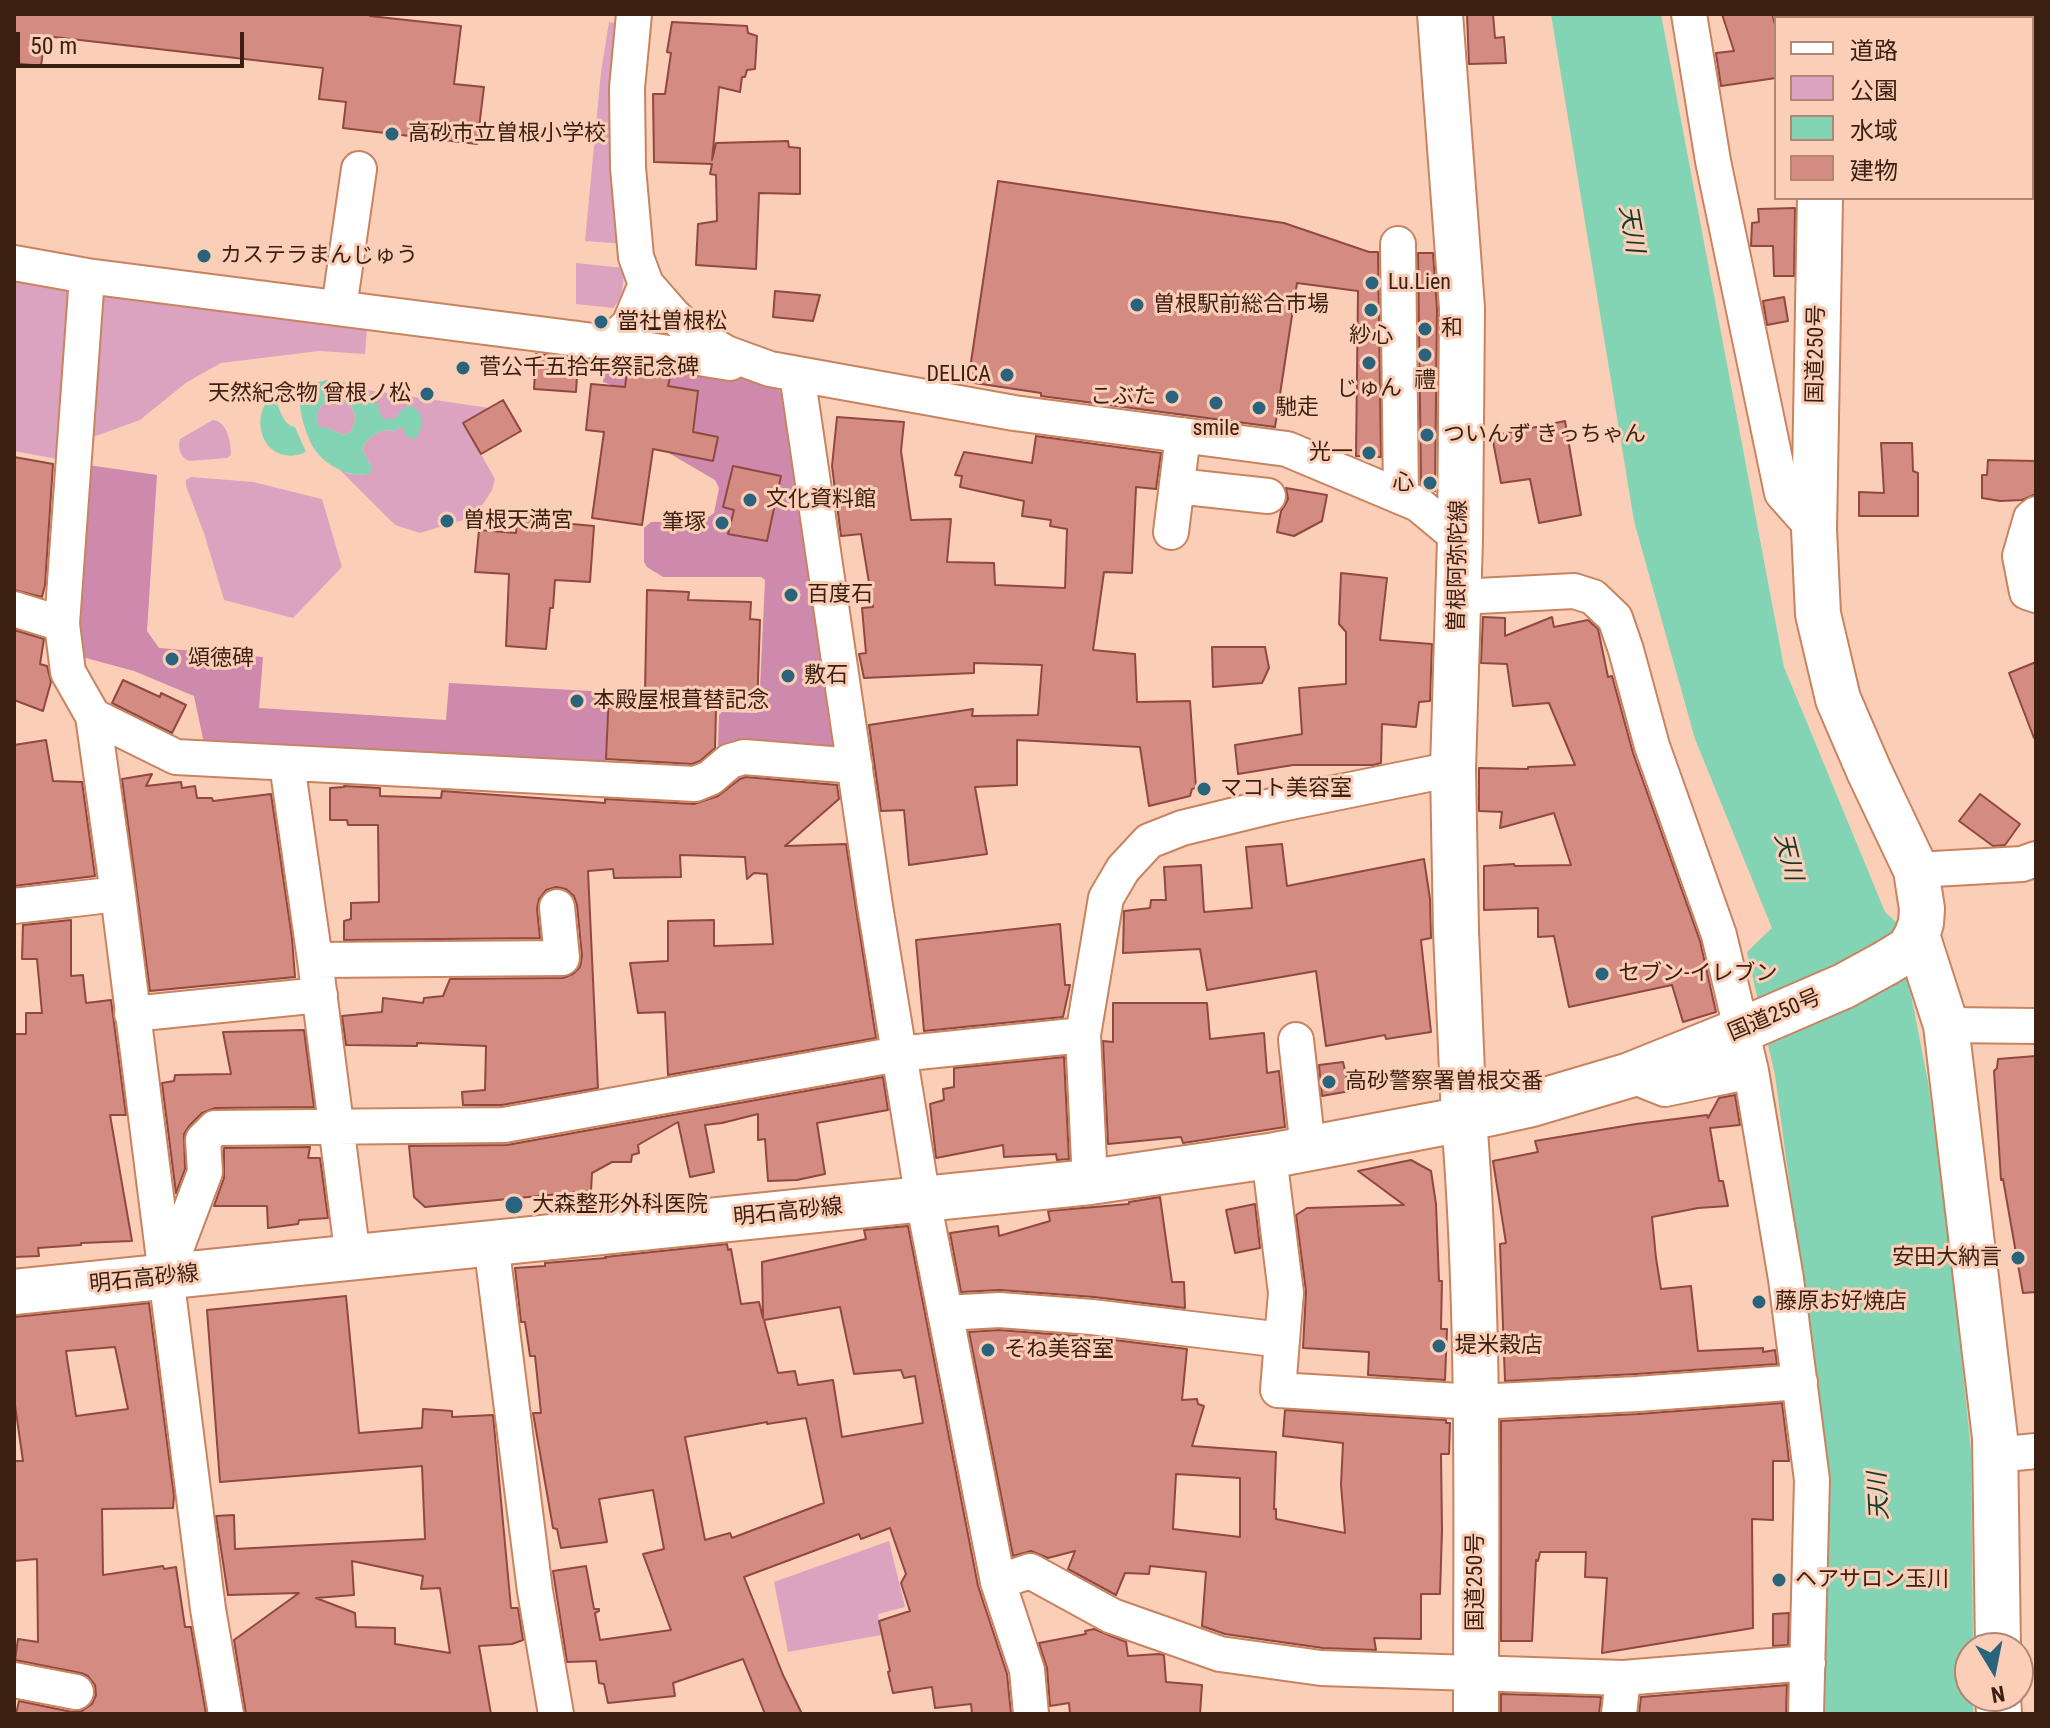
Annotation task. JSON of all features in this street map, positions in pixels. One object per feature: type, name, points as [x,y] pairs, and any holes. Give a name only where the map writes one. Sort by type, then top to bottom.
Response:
[{"type":"main road","name":"曽根阿弥陀線","points":[[1440,14],[1462,308],[1459,597],[1453,769],[1464,1119]]},
{"type":"main road","name":"国道250号","points":[[1476,1694],[1476,1402],[1471,1209],[1464,1119],[1532,1104],[1747,1043],[1913,942],[1921,923],[1916,870],[1838,699],[1818,614],[1814,529],[1820,200]]},
{"type":"main road","points":[[1913,942],[1946,1025],[1993,1422],[2016,1453],[1999,1632]]},
{"type":"main road","name":"明石高砂線","points":[[14,1292],[1090,1182],[1288,1152],[1464,1119]]},
{"type":"street","points":[[634,14],[627,88],[628,168],[636,257],[646,284],[695,335],[726,353],[784,372]]},
{"type":"street","points":[[1689,14],[1713,161],[1778,479],[1782,493],[1814,529]]},
{"type":"street","points":[[339,308],[359,169]]},
{"type":"street","points":[[1398,244],[1401,497]]},
{"type":"street","points":[[14,263],[87,276],[594,341],[1014,413],[1287,449],[1418,504],[1460,539]]},
{"type":"street","points":[[87,276],[62,624],[68,672],[93,716],[208,1609],[226,1714]]},
{"type":"street","points":[[594,341],[619,334],[629,325],[646,284]]},
{"type":"street","points":[[784,372],[855,766],[923,1200],[998,1582],[1027,1670],[1031,1714]]},
{"type":"street","points":[[1171,532],[1183,435]]},
{"type":"street","points":[[1177,486],[1268,496]]},
{"type":"street","points":[[2036,514],[2031,518],[2020,556],[2027,592],[2036,595]]},
{"type":"street","points":[[1459,597],[1574,591],[1593,597],[1615,618],[1652,746],[1719,935],[1747,1043],[1786,1279],[1812,1480],[1806,1714]]},
{"type":"street","points":[[14,609],[62,624]]},
{"type":"street","points":[[93,716],[176,757],[695,784],[710,778],[730,761],[744,757],[855,766]]},
{"type":"street","points":[[287,764],[353,1258]]},
{"type":"street","points":[[1090,1182],[1083,1035],[1106,898],[1123,869],[1149,841],[1182,828],[1276,805],[1453,769]]},
{"type":"street","points":[[1916,870],[2022,864],[2036,859]]},
{"type":"street","points":[[14,906],[118,894]]},
{"type":"street","points":[[315,960],[562,958],[557,907]]},
{"type":"street","points":[[132,1014],[320,995]]},
{"type":"street","points":[[1946,1025],[2036,1026]]},
{"type":"street","points":[[165,1278],[205,1172],[203,1140],[215,1128],[504,1125],[898,1054],[1083,1035]]},
{"type":"street","points":[[1296,1040],[1288,1152],[1286,1293],[1278,1390],[1476,1402],[1800,1382]]},
{"type":"street","points":[[491,1243],[535,1591],[556,1714]]},
{"type":"street","points":[[945,1313],[999,1310],[1092,1317],[1282,1340]]},
{"type":"street","points":[[998,1582],[1030,1571],[1112,1616],[1220,1654],[1476,1694],[1808,1663]]},
{"type":"street","points":[[1619,1714],[1623,1678]]},
{"type":"street","points":[[14,1680],[76,1692]]},
{"type":"green space","points":[[609,22],[623,24],[625,244],[585,241],[601,72]]},
{"type":"green space","points":[[576,263],[624,268],[621,294],[613,308],[576,304]]},
{"type":"green space","points":[[14,281],[76,289],[68,461],[14,451]]},
{"type":"green space","points":[[100,293],[367,329],[365,354],[319,351],[221,363],[187,382],[140,420],[90,438]]},
{"type":"green space","points":[[367,390],[489,408],[463,423],[495,479],[483,504],[463,520],[420,533],[395,525],[338,468],[349,474],[364,475],[371,466],[362,449],[368,440],[380,432],[403,428],[398,414],[395,419],[383,419]]},
{"type":"green space","points":[[339,399],[349,405],[355,418],[350,433],[343,435],[318,426],[317,420],[321,407]]},
{"type":"green space","points":[[213,420],[225,428],[231,455],[190,461],[184,458],[179,449],[180,439]]},
{"type":"green space","points":[[191,477],[253,482],[322,499],[342,567],[293,618],[224,600],[186,486],[186,480]]},
{"type":"green space","points":[[889,1541],[905,1607],[878,1614],[881,1635],[788,1652],[774,1582]]},
{"type":"shaded area","points":[[604,361],[761,381],[786,394],[840,743],[827,755],[718,750],[719,715],[722,712],[757,713],[759,710],[765,580],[761,577],[663,577],[647,567],[644,562],[644,528],[651,522],[704,520],[714,513],[719,488],[715,480],[655,445],[608,434],[614,386],[603,382]]},
{"type":"shaded area","points":[[88,465],[157,475],[147,631],[159,648],[263,657],[259,708],[446,720],[449,683],[608,692],[605,770],[205,748],[194,696],[134,671],[75,655]]},
{"type":"water","name":"天川","points":[[1551,14],[1661,14],[1784,667],[1885,912],[1897,923],[1928,1082],[1950,1247],[1971,1451],[1973,1632],[1954,1632],[1954,1712],[1973,1714],[1825,1714],[1828,1474],[1775,1075],[1747,952],[1772,928],[1695,739],[1634,521]]},
{"type":"water","points":[[327,380],[361,388],[376,401],[384,419],[394,419],[404,408],[413,406],[421,415],[418,436],[413,439],[407,437],[403,428],[399,427],[395,431],[380,432],[371,437],[362,449],[371,466],[371,473],[356,475],[340,470],[320,456],[307,434],[300,401],[309,384]],"holes":[[[339,399],[345,402],[355,418],[350,433],[343,435],[318,426],[318,411],[324,404]]]},
{"type":"water","points":[[276,399],[282,416],[295,427],[306,452],[284,455],[275,451],[263,436],[261,415],[265,404]]},
{"type":"building","points":[[14,14],[370,14],[461,26],[454,84],[484,87],[477,144],[343,128],[346,102],[319,99],[323,68],[45,36],[41,66],[14,63]]},
{"type":"building","points":[[1467,14],[1493,14],[1495,38],[1504,37],[1506,63],[1469,64]]},
{"type":"building","points":[[1722,14],[1772,14],[1774,78],[1721,86],[1716,53],[1734,51]]},
{"type":"building","points":[[672,22],[747,26],[748,33],[757,36],[755,69],[747,70],[745,77],[742,77],[740,92],[719,87],[712,160],[716,143],[788,141],[789,147],[800,148],[800,194],[759,193],[756,269],[696,265],[698,224],[717,221],[716,175],[710,174],[712,164],[654,162],[653,94],[665,94]]},
{"type":"building","points":[[998,181],[1284,223],[1369,252],[1378,252],[1381,457],[1356,456],[1358,291],[1297,283],[1275,427],[1041,396],[1041,393],[968,382]]},
{"type":"building","points":[[1795,208],[1794,276],[1774,276],[1773,246],[1751,246],[1752,223],[1759,222],[1758,209]]},
{"type":"building","points":[[1418,253],[1433,253],[1437,309],[1435,491],[1421,484]]},
{"type":"building","points":[[775,291],[820,295],[813,321],[773,317]]},
{"type":"building","points":[[1784,297],[1788,321],[1767,325],[1763,301]]},
{"type":"building","points":[[536,354],[578,359],[576,392],[534,389]]},
{"type":"building","points":[[627,371],[670,378],[668,386],[698,391],[693,432],[718,437],[713,461],[653,449],[642,525],[592,518],[604,432],[586,430],[591,384],[625,387]]},
{"type":"building","points":[[503,400],[521,431],[481,454],[463,423]]},
{"type":"building","points":[[837,417],[904,422],[901,451],[911,520],[951,519],[947,562],[994,563],[995,585],[1065,588],[1067,529],[1050,526],[1051,520],[1022,516],[1024,501],[960,487],[962,476],[955,475],[964,452],[1032,463],[1036,436],[1161,453],[1156,489],[1136,487],[1132,573],[1104,572],[1093,650],[1135,654],[1137,702],[1190,701],[1196,788],[1192,789],[1190,796],[1149,806],[1140,747],[1017,740],[1017,785],[975,787],[987,854],[909,865],[904,810],[881,811],[869,725],[973,709],[972,716],[1038,715],[1042,665],[974,663],[974,673],[864,678],[859,654],[866,653],[862,608],[873,607],[861,534],[841,536],[832,466]]},
{"type":"building","points":[[1565,421],[1581,515],[1539,523],[1530,479],[1501,483],[1492,436]]},
{"type":"building","points":[[1881,443],[1912,443],[1913,471],[1918,473],[1918,516],[1859,516],[1859,492],[1884,493]]},
{"type":"building","points":[[14,457],[53,464],[42,597],[14,590]]},
{"type":"building","points":[[1988,460],[2036,461],[2036,494],[2022,500],[1982,498],[1982,475],[1987,475]]},
{"type":"building","name":"文化資料館","points":[[733,466],[781,476],[767,541],[728,534],[734,510],[723,507]]},
{"type":"building","points":[[1286,488],[1327,495],[1322,521],[1294,536],[1277,532],[1281,511],[1288,499]]},
{"type":"building","points":[[517,519],[594,526],[590,582],[555,580],[546,649],[506,646],[509,574],[475,572],[479,530],[516,533]]},
{"type":"building","points":[[1341,573],[1387,578],[1380,640],[1432,644],[1430,701],[1419,702],[1416,727],[1382,724],[1381,763],[1293,765],[1238,774],[1235,745],[1302,734],[1299,688],[1346,684],[1346,632],[1339,624]]},
{"type":"building","points":[[647,590],[689,592],[688,600],[751,602],[750,619],[760,620],[757,710],[716,709],[715,748],[692,764],[606,759],[609,691],[645,692]]},
{"type":"building","points":[[1483,617],[1505,618],[1505,636],[1552,617],[1554,627],[1588,620],[1598,629],[1608,677],[1612,676],[1633,753],[1700,941],[1716,1012],[1683,1022],[1672,985],[1569,1007],[1554,936],[1538,937],[1538,908],[1484,910],[1484,866],[1571,865],[1554,813],[1500,828],[1502,812],[1479,811],[1479,768],[1528,769],[1575,765],[1549,703],[1513,706],[1507,664],[1481,663]]},
{"type":"building","points":[[14,630],[44,639],[40,664],[47,666],[51,682],[43,711],[14,700]]},
{"type":"building","points":[[1212,647],[1265,647],[1269,668],[1262,683],[1213,687]]},
{"type":"building","points":[[2036,662],[2036,738],[2034,738],[2009,673]]},
{"type":"building","points":[[123,680],[186,705],[172,733],[112,703]]},
{"type":"building","points":[[46,740],[53,781],[82,782],[95,876],[14,886],[14,745]]},
{"type":"building","points":[[152,774],[146,786],[181,782],[182,788],[195,786],[197,798],[212,798],[213,801],[271,794],[295,977],[150,991],[122,779]]},
{"type":"building","points":[[746,777],[837,785],[839,799],[785,846],[846,844],[876,1038],[668,1075],[665,1012],[638,1013],[630,963],[668,961],[668,921],[714,920],[714,946],[773,944],[767,874],[754,873],[747,879],[745,857],[680,855],[681,877],[614,878],[613,869],[588,871],[598,1088],[502,1105],[463,1105],[462,1092],[485,1090],[486,1046],[417,1043],[417,1046],[346,1045],[342,1016],[382,1012],[383,998],[423,1003],[424,998],[443,996],[450,979],[563,978],[580,967],[582,956],[574,896],[566,889],[556,887],[546,890],[539,899],[540,938],[344,940],[344,921],[351,919],[351,903],[379,902],[378,825],[348,825],[347,820],[330,820],[330,788],[380,788],[380,796],[441,798],[442,791],[605,803],[605,799],[694,804],[718,796]]},
{"type":"building","points":[[1980,794],[2020,824],[2005,845],[1993,846],[1959,821]]},
{"type":"building","points":[[1282,844],[1287,886],[1424,859],[1430,899],[1431,938],[1421,940],[1431,1032],[1386,1039],[1385,1035],[1326,1046],[1316,971],[1207,990],[1200,949],[1123,953],[1124,911],[1150,908],[1151,900],[1166,900],[1164,867],[1201,865],[1204,912],[1252,908],[1246,847]]},
{"type":"building","points":[[71,920],[71,976],[83,975],[86,1003],[111,1000],[126,1115],[110,1115],[132,1241],[38,1248],[39,1256],[14,1257],[14,1034],[26,1034],[26,1013],[42,1013],[37,959],[22,959],[23,925]]},
{"type":"building","points":[[1060,924],[1065,985],[1070,985],[1063,1017],[924,1031],[916,940]]},
{"type":"building","points":[[1113,1003],[1207,1003],[1210,1039],[1264,1033],[1267,1073],[1279,1071],[1285,1127],[1183,1143],[1181,1137],[1108,1144],[1103,1041],[1113,1042]]},
{"type":"building","points":[[304,1030],[314,1107],[215,1108],[202,1113],[184,1134],[185,1169],[176,1193],[162,1083],[174,1081],[175,1075],[231,1074],[223,1032]]},
{"type":"building","points":[[2036,1056],[2036,1292],[2023,1293],[2001,1180],[1994,1071],[1998,1059]]},
{"type":"building","points":[[1064,1057],[1069,1159],[1057,1160],[1056,1154],[1004,1157],[1003,1145],[936,1158],[930,1104],[944,1100],[943,1089],[954,1087],[954,1068]]},
{"type":"building","points":[[1343,1062],[1350,1091],[1322,1096],[1319,1065]]},
{"type":"building","points":[[883,1077],[888,1110],[817,1123],[825,1174],[797,1180],[768,1181],[765,1139],[758,1140],[758,1114],[705,1125],[714,1172],[690,1177],[678,1122],[638,1145],[639,1153],[632,1155],[631,1162],[612,1162],[592,1173],[591,1191],[425,1207],[414,1197],[409,1146],[507,1145]]},
{"type":"building","points":[[1735,1095],[1740,1125],[1710,1128],[1719,1181],[1723,1181],[1728,1206],[1652,1217],[1656,1258],[1661,1289],[1691,1286],[1698,1351],[1763,1348],[1763,1352],[1775,1350],[1777,1364],[1505,1381],[1500,1244],[1506,1243],[1493,1161],[1538,1152],[1535,1141],[1636,1124],[1707,1115],[1708,1118],[1719,1098]]},
{"type":"building","points":[[310,1147],[308,1158],[320,1158],[328,1218],[299,1220],[298,1224],[268,1228],[267,1206],[214,1206],[224,1178],[224,1148]]},
{"type":"building","points":[[1411,1160],[1431,1171],[1436,1204],[1439,1281],[1442,1281],[1441,1329],[1447,1329],[1445,1380],[1368,1375],[1369,1352],[1303,1348],[1306,1291],[1296,1215],[1307,1208],[1404,1205],[1358,1171]]},
{"type":"building","points":[[1160,1197],[1172,1282],[1184,1282],[1185,1308],[1000,1290],[961,1292],[950,1233],[998,1226],[999,1236],[1050,1221],[1048,1211],[1129,1204]]},
{"type":"building","points":[[1255,1204],[1260,1248],[1235,1253],[1226,1210]]},
{"type":"building","points":[[908,1226],[978,1586],[1007,1674],[1011,1714],[972,1714],[971,1704],[935,1708],[932,1687],[893,1693],[879,1621],[910,1611],[901,1583],[906,1574],[890,1528],[861,1539],[859,1534],[744,1577],[802,1714],[765,1714],[743,1659],[673,1683],[675,1696],[608,1703],[604,1684],[599,1683],[596,1661],[567,1662],[553,1571],[586,1566],[594,1609],[599,1609],[595,1613],[600,1640],[671,1630],[643,1554],[664,1549],[653,1490],[599,1499],[607,1542],[561,1548],[557,1529],[553,1528],[533,1413],[541,1413],[535,1356],[530,1356],[525,1322],[521,1322],[515,1268],[727,1244],[728,1250],[731,1249],[741,1304],[759,1302],[763,1318],[762,1262],[866,1239],[864,1230]],"holes":[[[840,1307],[854,1374],[901,1370],[904,1378],[915,1376],[923,1423],[842,1437],[833,1380],[798,1385],[795,1371],[778,1373],[764,1320]],[[806,1418],[824,1503],[732,1538],[730,1533],[705,1540],[685,1437]]]},
{"type":"building","points":[[346,1296],[359,1433],[422,1428],[423,1409],[452,1411],[452,1417],[493,1415],[511,1608],[518,1608],[523,1640],[512,1644],[479,1646],[491,1714],[246,1714],[234,1640],[299,1593],[228,1595],[216,1516],[234,1515],[235,1549],[425,1539],[422,1466],[220,1482],[207,1310]],"holes":[[[352,1561],[423,1576],[421,1589],[440,1588],[450,1653],[395,1644],[395,1628],[356,1627],[355,1613],[316,1598],[354,1595]]]},
{"type":"building","points":[[149,1303],[173,1508],[102,1509],[103,1575],[163,1566],[164,1569],[176,1567],[185,1627],[191,1627],[206,1714],[16,1714],[19,1701],[72,1712],[82,1711],[92,1704],[96,1695],[95,1685],[88,1676],[15,1660],[18,1639],[38,1642],[37,1559],[14,1561],[14,1461],[23,1461],[14,1398],[14,1317]],"holes":[[[115,1347],[128,1409],[76,1416],[66,1351]]]},
{"type":"building","points":[[999,1330],[1090,1337],[1187,1349],[1182,1400],[1197,1399],[1198,1404],[1204,1406],[1192,1446],[1276,1452],[1276,1519],[1345,1533],[1341,1485],[1343,1443],[1283,1436],[1285,1410],[1446,1420],[1450,1423],[1449,1454],[1441,1454],[1440,1594],[1421,1594],[1421,1639],[1374,1638],[1376,1650],[1323,1648],[1225,1634],[1202,1626],[1206,1572],[1150,1566],[1149,1574],[1125,1573],[1116,1595],[1068,1569],[1075,1551],[1048,1558],[1031,1551],[1013,1556],[969,1332]],"holes":[[[1176,1474],[1240,1478],[1240,1537],[1173,1529]]]},
{"type":"building","points":[[1782,1403],[1789,1461],[1773,1461],[1773,1520],[1752,1519],[1753,1628],[1602,1653],[1607,1578],[1585,1577],[1586,1552],[1540,1552],[1536,1560],[1532,1641],[1501,1641],[1501,1421]]},
{"type":"building","points":[[1789,1613],[1788,1645],[1773,1646],[1773,1614]]},
{"type":"building","points":[[1094,1629],[1126,1642],[1128,1656],[1164,1655],[1166,1682],[1202,1685],[1200,1714],[1070,1714],[1069,1703],[1050,1706],[1047,1668],[1039,1643],[1086,1634],[1085,1631]]},
{"type":"building","points":[[1787,1685],[1786,1714],[1639,1714],[1641,1697]]},
{"type":"building","points":[[1501,1694],[1601,1697],[1599,1714],[1501,1714]]},
{"type":"place","name":"高砂市立曽根小学校","points":[[392,134]]},
{"type":"place","name":"カステラまんじゅう","points":[[204,256]]},
{"type":"place","name":"Lu.Lien","points":[[1372,283]]},
{"type":"place","name":"曽根駅前総合市場","points":[[1137,305]]},
{"type":"place","name":"紗心","points":[[1371,310]]},
{"type":"place","name":"當社曽根松","points":[[601,322]]},
{"type":"place","name":"和","points":[[1425,329]]},
{"type":"place","name":"禮","points":[[1425,355]]},
{"type":"place","name":"じゅん","points":[[1369,363]]},
{"type":"place","name":"菅公千五拾年祭記念碑","points":[[463,368]]},
{"type":"place","name":"DELICA","points":[[1007,375]]},
{"type":"place","name":"天然紀念物 曾根ノ松","points":[[427,394]]},
{"type":"place","name":"こぶた","points":[[1172,397]]},
{"type":"place","name":"smile","points":[[1216,403]]},
{"type":"place","name":"馳走","points":[[1259,408]]},
{"type":"place","name":"ついんず きっちゃん","points":[[1427,435]]},
{"type":"place","name":"光一","points":[[1369,453]]},
{"type":"place","name":"心","points":[[1430,483]]},
{"type":"place","name":"文化資料館","points":[[750,500]]},
{"type":"place","name":"曽根天満宮","points":[[447,521]]},
{"type":"place","name":"筆塚","points":[[722,523]]},
{"type":"place","name":"百度石","points":[[791,595]]},
{"type":"place","name":"頌徳碑","points":[[172,659]]},
{"type":"place","name":"敷石","points":[[788,676]]},
{"type":"place","name":"本殿屋根葺替記念","points":[[577,701]]},
{"type":"place","name":"マコト美容室","points":[[1204,789]]},
{"type":"place","name":"セブン-イレブン","points":[[1602,974]]},
{"type":"place","name":"高砂警察署曽根交番","points":[[1329,1082]]},
{"type":"place","name":"大森整形外科医院","points":[[514,1205]]},
{"type":"place","name":"安田大納言","points":[[2018,1258]]},
{"type":"place","name":"藤原お好焼店","points":[[1759,1302]]},
{"type":"place","name":"堤米穀店","points":[[1439,1346]]},
{"type":"place","name":"そね美容室","points":[[988,1350]]},
{"type":"place","name":"ヘアサロン玉川","points":[[1779,1580]]}]
